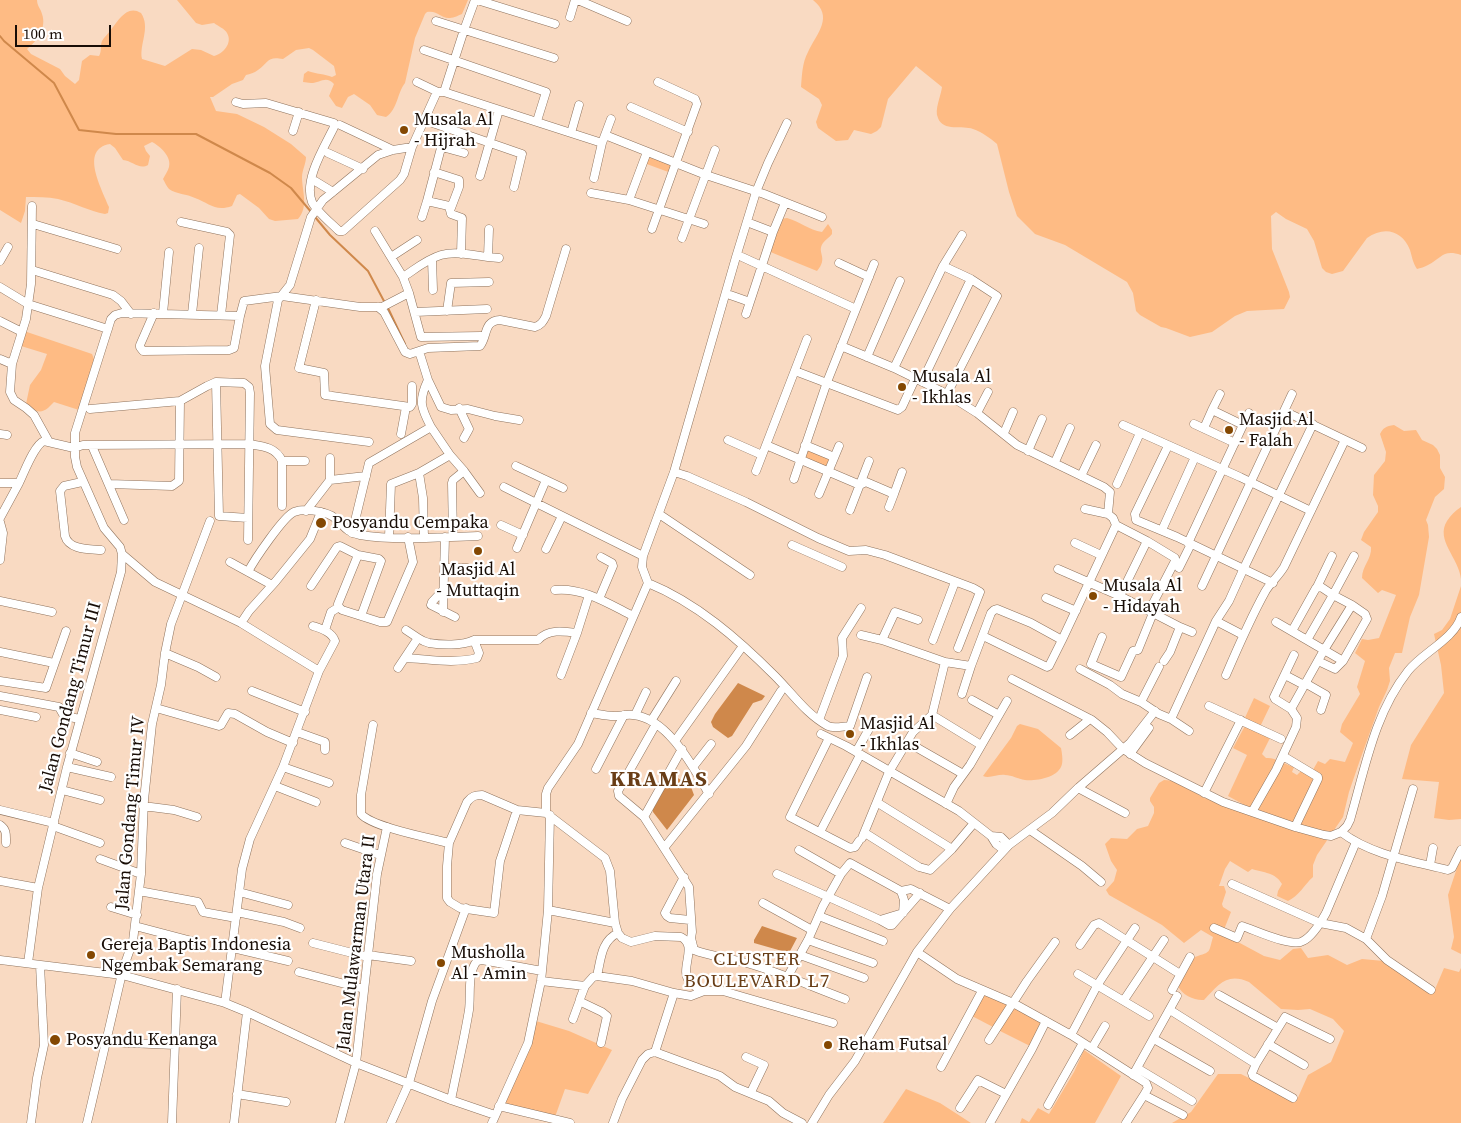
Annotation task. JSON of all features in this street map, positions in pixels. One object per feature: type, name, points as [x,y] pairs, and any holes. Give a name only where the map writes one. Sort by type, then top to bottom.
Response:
[{"type":"street","points":[[236,102],[243,104],[266,103],[331,121],[335,124],[317,160],[310,192],[314,212],[339,231],[343,231],[400,180],[404,174],[412,146],[424,120],[441,92],[476,0],[555,24]]},
{"type":"street","points":[[570,17],[577,0],[628,21]]},
{"type":"street","points":[[436,20],[554,58]]},
{"type":"street","points":[[424,50],[546,92],[537,121]]},
{"type":"street","points":[[417,82],[441,92],[571,133],[603,139],[648,152],[822,217]]},
{"type":"street","points":[[652,229],[688,132],[696,101],[658,82]]},
{"type":"street","points":[[571,133],[578,105]]},
{"type":"street","points":[[631,107],[688,132]]},
{"type":"street","points":[[480,176],[500,110]]},
{"type":"street","points":[[293,131],[299,112]]},
{"type":"street","points":[[594,178],[603,139],[610,119]]},
{"type":"street","points":[[424,120],[522,154],[514,187]]},
{"type":"street","points":[[0,960],[122,975],[225,1003],[356,1063],[451,1100],[493,1119],[528,1043],[541,981],[548,910],[548,814],[546,794],[548,788],[578,744],[648,583],[642,567],[643,556],[674,472],[694,397],[756,192],[788,123]]},
{"type":"street","points":[[340,125],[393,150]]},
{"type":"street","points":[[369,442],[277,430],[270,424],[265,366],[278,300],[290,285],[314,212],[323,200],[378,156],[393,150],[412,146]]},
{"type":"street","points":[[422,217],[442,147],[464,152]]},
{"type":"street","points":[[682,238],[715,150]]},
{"type":"street","points":[[629,200],[648,152]]},
{"type":"street","points":[[328,153],[362,169]]},
{"type":"street","points":[[434,172],[459,180],[459,187],[451,208],[451,214],[462,218],[461,254]]},
{"type":"street","points":[[315,181],[333,192]]},
{"type":"street","points":[[591,193],[629,200],[704,224]]},
{"type":"street","points":[[427,201],[451,208]]},
{"type":"street","points":[[746,314],[773,232],[785,203]]},
{"type":"street","points":[[32,206],[32,270],[28,304],[12,364],[10,386],[11,397],[34,415],[49,442]]},
{"type":"street","points":[[181,222],[227,232],[230,235],[221,315]]},
{"type":"street","points":[[33,224],[117,248]]},
{"type":"street","points":[[752,224],[773,232]]},
{"type":"street","points":[[376,230],[403,277],[421,337],[481,336]]},
{"type":"street","points":[[486,256],[489,230]]},
{"type":"street","points":[[894,368],[943,266],[962,235]]},
{"type":"street","points":[[391,257],[416,240]]},
{"type":"street","points":[[0,261],[8,247]]},
{"type":"street","points":[[192,314],[199,248]]},
{"type":"street","points":[[380,307],[405,352],[410,354],[428,348],[480,346],[487,326],[495,320],[535,327],[543,323],[566,249]]},
{"type":"street","points":[[164,313],[169,252]]},
{"type":"street","points":[[403,277],[441,255],[461,254],[499,258]]},
{"type":"street","points":[[742,257],[856,309]]},
{"type":"street","points":[[432,259],[433,290]]},
{"type":"street","points":[[839,263],[869,277]]},
{"type":"street","points":[[794,479],[827,382],[874,264]]},
{"type":"street","points":[[943,266],[971,279],[997,296],[947,394]]},
{"type":"street","points":[[32,270],[112,296],[126,306],[131,314]]},
{"type":"street","points":[[795,371],[898,410],[919,381],[971,279]]},
{"type":"street","points":[[867,357],[900,281]]},
{"type":"street","points":[[447,311],[451,283],[489,282]]},
{"type":"street","points":[[0,287],[28,304],[108,329]]},
{"type":"street","points":[[154,313],[140,345],[141,350],[223,350],[234,348],[244,301],[282,296],[360,307],[380,307],[409,293]]},
{"type":"street","points":[[730,295],[750,302]]},
{"type":"street","points":[[316,300],[299,368],[324,374],[324,393],[327,396],[406,407],[412,404],[412,386]]},
{"type":"street","points":[[414,312],[487,309]]},
{"type":"street","points":[[240,316],[164,313],[115,315],[111,319],[75,433],[74,448],[77,467],[104,528],[120,547],[122,554],[155,582],[241,623],[319,671]]},
{"type":"street","points":[[0,321],[22,332]]},
{"type":"street","points":[[756,471],[807,339]]},
{"type":"street","points":[[841,346],[894,368],[947,394],[977,413],[1016,445],[1104,487],[1110,492],[1108,514]]},
{"type":"street","points":[[419,350],[428,380],[441,407],[451,410],[459,408],[468,409],[519,420]]},
{"type":"street","points":[[0,359],[12,364]]},
{"type":"street","points":[[428,380],[421,404],[422,409],[431,427],[450,455],[480,492]]},
{"type":"street","points":[[216,382],[219,516],[248,518]]},
{"type":"street","points":[[90,409],[180,401],[216,382],[244,383],[249,387],[248,540]]},
{"type":"street","points":[[977,413],[988,392]]},
{"type":"street","points":[[1204,428],[1220,394]]},
{"type":"street","points":[[1202,586],[1292,394]]},
{"type":"street","points":[[109,484],[172,486],[177,484],[180,476],[180,401]]},
{"type":"street","points":[[401,434],[406,407]]},
{"type":"street","points":[[459,408],[469,429],[464,438]]},
{"type":"street","points":[[1212,410],[1243,425]]},
{"type":"street","points":[[1284,411],[1362,448]]},
{"type":"street","points":[[1004,434],[1014,412]]},
{"type":"street","points":[[1179,568],[1249,413]]},
{"type":"street","points":[[1028,451],[1042,419]]},
{"type":"street","points":[[1194,424],[1235,443]]},
{"type":"street","points":[[1171,719],[1216,621],[1229,601],[1313,424]]},
{"type":"street","points":[[1123,425],[1311,511]]},
{"type":"street","points":[[352,533],[369,463],[431,427]]},
{"type":"street","points":[[1055,462],[1070,428]]},
{"type":"street","points":[[1117,484],[1140,433]]},
{"type":"street","points":[[728,440],[762,455]]},
{"type":"street","points":[[1226,675],[1264,593],[1284,567],[1345,440]]},
{"type":"street","points":[[0,560],[3,533],[0,520],[40,443],[49,442],[74,448],[83,445],[181,443],[249,444],[268,447],[278,453],[282,461],[282,506]]},
{"type":"street","points":[[766,445],[860,485],[866,482],[894,494]]},
{"type":"street","points":[[805,445],[834,456]]},
{"type":"street","points":[[1081,476],[1096,445]]},
{"type":"street","points":[[92,446],[124,520]]},
{"type":"street","points":[[819,494],[838,446]]},
{"type":"street","points":[[1168,446],[1134,517],[1136,520],[1162,530],[1273,583]]},
{"type":"street","points":[[389,537],[391,484],[419,472],[450,455]]},
{"type":"street","points":[[1162,530],[1195,457]]},
{"type":"street","points":[[306,511],[330,480],[330,458]]},
{"type":"street","points":[[282,461],[305,461]]},
{"type":"street","points":[[850,510],[869,461]]},
{"type":"street","points":[[516,466],[563,488]]},
{"type":"street","points":[[443,612],[452,480],[464,471]]},
{"type":"street","points":[[419,472],[423,498],[424,537]]},
{"type":"street","points":[[674,472],[746,502],[826,542],[849,551],[866,550],[885,555],[980,592],[958,648]]},
{"type":"street","points":[[889,507],[902,472]]},
{"type":"street","points":[[330,480],[366,476]]},
{"type":"street","points":[[517,548],[546,480]]},
{"type":"street","points":[[82,482],[64,486],[60,491],[66,541],[72,545],[101,550]]},
{"type":"street","points":[[0,483],[19,483]]},
{"type":"street","points":[[504,487],[643,556]]},
{"type":"street","points":[[1085,509],[1108,514],[1113,518],[1116,525],[1176,559],[1151,612],[1138,650],[1133,651],[1121,677],[1091,664],[1102,637]]},
{"type":"street","points":[[248,572],[256,557],[290,515],[298,511],[321,512],[333,517],[352,533],[389,537],[478,536]]},
{"type":"street","points":[[241,623],[310,539],[321,512]]},
{"type":"street","points":[[659,514],[750,575]]},
{"type":"street","points":[[546,549],[562,516]]},
{"type":"street","name":"Jalan Gondang Timur IV","points":[[87,1123],[122,975],[133,941],[141,874],[143,806],[164,653],[171,624],[210,521]]},
{"type":"street","points":[[502,525],[523,535]]},
{"type":"street","points":[[982,636],[1047,667],[1049,666],[1116,525]]},
{"type":"street","points":[[338,607],[383,623],[387,622],[413,562],[408,537]]},
{"type":"street","points":[[1120,596],[1147,541]]},
{"type":"street","points":[[818,556],[826,542]]},
{"type":"street","points":[[1075,542],[1101,555]]},
{"type":"street","points":[[792,545],[842,567]]},
{"type":"street","points":[[311,586],[337,547],[340,546],[358,555],[379,559],[381,561],[361,616]]},
{"type":"street","name":"Jalan Gondang Timur III","points":[[28,963],[38,888],[70,754],[120,572],[122,554]]},
{"type":"street","points":[[325,630],[331,612],[338,607],[358,555]]},
{"type":"street","points":[[1292,631],[1332,556]]},
{"type":"street","points":[[1307,640],[1354,556]]},
{"type":"street","points":[[599,599],[613,566],[612,563],[601,557]]},
{"type":"street","points":[[230,562],[272,586]]},
{"type":"street","points":[[445,568],[467,568]]},
{"type":"street","points":[[1058,569],[1120,596],[1192,632]]},
{"type":"street","points":[[933,640],[955,582]]},
{"type":"street","points":[[648,583],[669,592],[712,620],[746,647],[809,713],[830,727],[850,726],[867,677]]},
{"type":"street","points":[[1317,587],[1352,605],[1365,614],[1367,619],[1343,661],[1336,669],[1318,661]]},
{"type":"street","points":[[445,588],[431,604],[432,607],[455,617]]},
{"type":"street","points":[[556,590],[578,591],[633,616]]},
{"type":"street","points":[[561,675],[589,595]]},
{"type":"street","points":[[1046,598],[1076,611]]},
{"type":"street","points":[[0,601],[52,612]]},
{"type":"street","points":[[1291,709],[1352,605]]},
{"type":"street","points":[[819,720],[844,656],[842,638],[861,608]]},
{"type":"street","points":[[962,694],[982,636],[994,610],[997,609],[1031,623],[1062,640]]},
{"type":"street","points":[[882,640],[895,612],[918,620]]},
{"type":"street","points":[[1012,679],[1090,719],[1130,754],[1204,793],[1295,827],[1331,836],[1341,832],[1350,820],[1367,754],[1381,718],[1396,690],[1408,670],[1455,628],[1461,617]]},
{"type":"street","points":[[1216,621],[1243,635]]},
{"type":"street","points":[[1276,622],[1343,661]]},
{"type":"street","points":[[225,1003],[242,869],[250,839],[284,767],[319,671],[335,641],[334,637],[325,630],[314,626]]},
{"type":"street","points":[[1141,702],[1170,652],[1180,627]]},
{"type":"street","points":[[406,630],[427,643],[448,644],[474,640],[538,640],[542,635],[552,632],[577,633]]},
{"type":"street","points":[[0,681],[46,688],[66,631]]},
{"type":"street","points":[[861,635],[882,640],[945,662],[971,666]]},
{"type":"street","points":[[398,668],[418,638]]},
{"type":"street","points":[[405,658],[450,662],[472,660],[477,658],[480,653],[474,640]]},
{"type":"street","points":[[675,741],[740,650]]},
{"type":"street","points":[[0,652],[54,663]]},
{"type":"street","points":[[164,653],[198,667],[216,677]]},
{"type":"street","points":[[1252,812],[1283,756],[1296,727],[1297,718],[1291,709],[1274,697],[1294,655]]},
{"type":"street","points":[[830,738],[790,816],[852,848],[855,847],[862,837],[890,772],[913,732],[932,715],[945,662]]},
{"type":"street","points":[[1080,669],[1110,685],[1122,694],[1141,702],[1171,719],[1189,731]]},
{"type":"street","points":[[1285,675],[1326,695],[1321,710]]},
{"type":"street","points":[[676,681],[618,791],[619,796],[644,817],[684,877],[690,891],[690,920],[694,950],[706,955],[737,960],[788,976],[845,999]]},
{"type":"street","points":[[252,691],[304,712]]},
{"type":"street","points":[[664,848],[746,746],[781,691]]},
{"type":"street","points":[[635,715],[646,692]]},
{"type":"street","points":[[0,696],[59,708],[64,716],[80,719]]},
{"type":"street","points":[[972,700],[999,715]]},
{"type":"street","points":[[946,804],[1007,701]]},
{"type":"street","points":[[1209,706],[1281,739]]},
{"type":"street","points":[[156,708],[218,726],[221,725],[228,713],[235,714],[267,732],[293,743]]},
{"type":"street","points":[[0,710],[36,717]]},
{"type":"street","points":[[592,711],[613,716],[635,715],[653,723],[675,741],[694,767],[709,794]]},
{"type":"street","points":[[812,1123],[829,1095],[855,1061],[917,952],[950,909],[1006,847],[1052,813],[1123,749],[1157,712]]},
{"type":"street","points":[[1130,754],[1157,712]]},
{"type":"street","points":[[596,769],[624,715]]},
{"type":"street","points":[[932,715],[981,745]]},
{"type":"street","points":[[1070,735],[1090,719]]},
{"type":"street","points":[[1204,793],[1241,720]]},
{"type":"street","points":[[373,725],[360,810],[366,818],[387,826],[449,843]]},
{"type":"street","points":[[820,832],[869,729]]},
{"type":"street","points":[[297,732],[325,742],[325,750]]},
{"type":"street","points":[[820,734],[946,804],[992,836],[996,844],[1006,847]]},
{"type":"street","points":[[907,742],[963,774]]},
{"type":"street","points":[[694,767],[711,744]]},
{"type":"street","points":[[644,817],[682,750]]},
{"type":"street","points":[[70,754],[96,762]]},
{"type":"street","points":[[1283,756],[1318,777],[1295,827]]},
{"type":"street","points":[[67,767],[111,777]]},
{"type":"street","points":[[284,767],[329,783]]},
{"type":"street","points":[[275,786],[316,802]]},
{"type":"street","points":[[1078,788],[1125,813]]},
{"type":"street","points":[[1366,939],[1382,896],[1413,789]]},
{"type":"street","points":[[62,790],[100,800]]},
{"type":"street","points":[[517,810],[500,860],[494,913],[456,906],[447,898],[449,843],[468,802],[476,794],[517,810],[548,814],[604,858],[610,871],[618,933],[626,941],[631,942],[655,936],[682,937],[689,946],[686,976],[692,984],[704,990],[723,991],[833,1022]]},
{"type":"street","points":[[878,803],[952,849]]},
{"type":"street","points":[[143,806],[174,810],[197,817]]},
{"type":"street","points":[[0,810],[54,824],[100,843]]},
{"type":"street","points":[[862,837],[926,869],[933,868],[974,823]]},
{"type":"street","points":[[0,825],[4,828],[6,843]]},
{"type":"street","name":"Jalan Mulawarman Utara II","points":[[340,1123],[356,1063],[380,855],[387,826]]},
{"type":"street","points":[[1030,830],[1082,866],[1101,882]]},
{"type":"street","points":[[1341,832],[1356,842],[1393,856],[1451,870],[1461,850]]},
{"type":"street","points":[[1214,928],[1237,938],[1242,926],[1294,944],[1303,941],[1320,923],[1356,842]]},
{"type":"street","points":[[345,843],[380,855]]},
{"type":"street","points":[[1430,865],[1433,848]]},
{"type":"street","points":[[799,850],[841,874]]},
{"type":"street","points":[[100,859],[141,874]]},
{"type":"street","points":[[788,976],[808,940],[828,897],[850,862],[901,891],[911,889],[950,909]]},
{"type":"street","points":[[777,874],[880,920],[903,913],[920,893]]},
{"type":"street","points":[[684,877],[665,913],[670,918],[690,920]]},
{"type":"street","points":[[0,882],[38,888]]},
{"type":"street","points":[[1232,884],[1320,923],[1346,928],[1366,939],[1387,960],[1431,990]]},
{"type":"street","points":[[139,891],[198,902],[203,912],[284,922],[300,928]]},
{"type":"street","points":[[901,891],[904,900],[903,913]]},
{"type":"street","points":[[239,892],[288,905]]},
{"type":"street","points":[[763,903],[812,930]]},
{"type":"street","points":[[111,907],[137,915]]},
{"type":"street","points":[[391,1123],[409,1083],[432,1001],[466,908]]},
{"type":"street","points":[[548,910],[616,923]]},
{"type":"street","points":[[819,916],[883,941]]},
{"type":"street","points":[[1080,945],[1097,923],[1180,974]]},
{"type":"street","points":[[135,926],[192,941]]},
{"type":"street","points":[[1071,1035],[1098,984],[1134,928]]},
{"type":"street","points":[[573,1019],[585,986],[595,976],[605,944],[618,933]]},
{"type":"street","points":[[808,940],[873,963]]},
{"type":"street","points":[[1124,1000],[1164,940]]},
{"type":"street","points":[[989,1040],[1054,942]]},
{"type":"street","points":[[313,943],[368,956],[411,961]]},
{"type":"street","points":[[233,948],[288,961]]},
{"type":"street","points":[[917,952],[948,974],[982,991],[1013,1003],[1135,1072],[1192,1101]]},
{"type":"street","points":[[800,955],[864,978]]},
{"type":"street","points":[[1135,1072],[1170,1010],[1180,974],[1190,957]]},
{"type":"street","points":[[451,1100],[469,1008],[472,972],[477,961],[482,960],[542,971]]},
{"type":"street","points":[[31,1123],[44,1045],[40,964]]},
{"type":"street","points":[[299,972],[364,989]]},
{"type":"street","points":[[1078,974],[1098,984],[1149,1016]]},
{"type":"street","points":[[595,976],[632,981],[691,996],[704,990]]},
{"type":"street","points":[[541,981],[585,986]]},
{"type":"street","points":[[172,1123],[177,989]]},
{"type":"street","points":[[941,1066],[982,991]]},
{"type":"street","points":[[655,1052],[674,993]]},
{"type":"street","points":[[1219,994],[1278,1028]]},
{"type":"street","points":[[580,1000],[607,1016],[601,1043]]},
{"type":"street","points":[[1170,1010],[1256,1064]]},
{"type":"street","points":[[234,1123],[247,1012]]},
{"type":"street","points":[[1293,1098],[1253,1076],[1252,1073],[1283,1018],[1287,1017],[1330,1039]]},
{"type":"street","points":[[990,1123],[1046,1021]]},
{"type":"street","points":[[1092,1048],[1105,1026]]},
{"type":"street","points":[[1154,1039],[1210,1071]]},
{"type":"street","points":[[106,1042],[175,1045]]},
{"type":"street","points":[[1048,1105],[1084,1043]]},
{"type":"street","points":[[1268,1044],[1304,1064]]},
{"type":"street","points":[[613,1123],[622,1099],[642,1060],[648,1054],[655,1052],[720,1076],[735,1087],[769,1101],[783,1113],[802,1123]]},
{"type":"street","points":[[746,1057],[772,1069]]},
{"type":"street","points":[[751,1092],[764,1065]]},
{"type":"street","points":[[1126,1123],[1148,1086],[1135,1072]]},
{"type":"street","points":[[960,1108],[978,1080],[1006,1094]]},
{"type":"street","points":[[237,1094],[286,1102]]},
{"type":"street","points":[[1144,1095],[1183,1115]]},
{"type":"street","points":[[499,1106],[570,1123]]},
{"type":"shaded area","points":[[0,0],[37,0],[43,19],[42,29],[27,49],[31,54],[60,69],[75,84],[79,80],[82,61],[90,55],[99,56],[101,43],[104,38],[123,15],[131,11],[141,13],[144,19],[145,30],[142,59],[165,66],[192,49],[201,50],[214,56],[224,50],[229,41],[226,32],[214,23],[202,25],[196,23],[177,0],[468,0],[462,14],[452,18],[431,12],[425,14],[415,38],[405,83],[393,110],[386,117],[377,115],[370,105],[354,94],[348,97],[342,108],[336,106],[329,96],[334,84],[331,81],[303,82],[304,74],[308,71],[332,77],[336,75],[334,66],[309,48],[296,50],[283,59],[271,59],[256,71],[246,75],[243,80],[210,97],[216,111],[237,114],[264,127],[291,144],[306,157],[302,177],[304,204],[298,219],[275,221],[269,219],[259,208],[240,194],[237,195],[232,206],[221,208],[172,191],[163,179],[169,167],[169,159],[162,149],[152,142],[144,146],[150,156],[148,165],[145,166],[139,166],[123,160],[110,144],[101,147],[96,153],[94,161],[95,171],[109,207],[108,213],[99,213],[58,199],[26,197],[25,211],[21,223],[0,210]]},
{"type":"shaded area","points":[[813,0],[1461,0],[1461,255],[1455,253],[1446,254],[1427,266],[1417,269],[1407,243],[1397,234],[1386,231],[1373,234],[1367,238],[1343,271],[1332,274],[1322,268],[1314,241],[1307,229],[1276,212],[1271,216],[1272,249],[1290,297],[1284,309],[1247,311],[1235,316],[1212,332],[1190,337],[1161,327],[1136,311],[1133,293],[1127,282],[1065,245],[1035,234],[1017,216],[997,144],[976,130],[944,125],[937,115],[942,87],[916,66],[888,99],[881,127],[877,131],[871,134],[854,130],[848,140],[836,141],[818,128],[816,122],[822,105],[819,99],[801,87],[805,61],[823,19],[819,6]]},
{"type":"shaded area","points":[[649,153],[674,163],[671,173],[644,163]]},
{"type":"shaded area","points":[[787,218],[822,232],[828,224],[832,230],[832,234],[821,247],[822,262],[817,271],[768,251],[781,219]]},
{"type":"shaded area","points":[[24,331],[92,354],[94,359],[79,410],[54,402],[45,410],[39,411],[33,410],[26,404],[30,385],[41,370],[47,354],[21,346]]},
{"type":"shaded area","points":[[1394,425],[1404,431],[1416,430],[1422,440],[1437,449],[1440,455],[1440,468],[1445,477],[1444,489],[1435,497],[1426,520],[1429,537],[1419,595],[1410,617],[1402,653],[1395,653],[1389,668],[1390,681],[1360,760],[1343,817],[1317,855],[1313,865],[1313,877],[1292,899],[1288,901],[1277,896],[1282,884],[1273,875],[1252,869],[1248,872],[1230,861],[1219,886],[1224,886],[1226,892],[1222,904],[1223,907],[1231,912],[1225,927],[1225,935],[1264,956],[1280,960],[1293,949],[1301,948],[1308,958],[1328,955],[1347,965],[1362,959],[1384,961],[1433,994],[1444,968],[1459,972],[1461,968],[1461,1123],[1172,1123],[1191,1112],[1218,1074],[1241,1074],[1296,1102],[1308,1075],[1331,1062],[1344,1031],[1333,1019],[1310,1009],[1281,1009],[1249,982],[1241,979],[1229,979],[1214,989],[1204,1000],[1197,1000],[1186,995],[1178,986],[1183,975],[1195,957],[1204,954],[1210,949],[1213,937],[1201,930],[1184,943],[1162,925],[1109,895],[1106,890],[1114,881],[1117,870],[1111,861],[1105,844],[1111,838],[1127,839],[1137,829],[1148,826],[1154,813],[1154,807],[1150,798],[1159,783],[1164,780],[1176,781],[1204,798],[1250,808],[1228,796],[1247,755],[1233,748],[1246,724],[1243,722],[1254,698],[1270,706],[1259,729],[1271,736],[1262,754],[1266,758],[1294,767],[1292,772],[1297,775],[1301,771],[1310,775],[1318,761],[1325,764],[1330,759],[1345,762],[1353,743],[1340,732],[1342,724],[1360,694],[1357,687],[1365,661],[1355,653],[1362,639],[1379,638],[1396,595],[1382,590],[1378,593],[1362,578],[1371,547],[1361,540],[1364,532],[1378,512],[1378,506],[1373,495],[1374,475],[1385,461],[1386,452],[1380,434],[1385,428]]},
{"type":"shaded area","points":[[806,450],[831,459],[828,468],[803,459]]},
{"type":"shaded area","points":[[1461,507],[1461,579],[1446,542],[1444,528],[1453,513]]},
{"type":"shaded area","points":[[1461,586],[1461,819],[1449,820],[1434,818],[1439,782],[1402,779],[1411,745],[1444,693],[1441,665],[1434,634],[1442,630],[1450,619]]},
{"type":"shaded area","points":[[738,683],[765,696],[762,700],[753,703],[732,736],[728,738],[713,727],[711,722]]},
{"type":"shaded area","points":[[1020,724],[1038,729],[1061,748],[1062,764],[1060,769],[1046,778],[1035,780],[1025,780],[1008,775],[983,776],[1011,738],[1017,726]]},
{"type":"shaded area","points":[[675,776],[691,787],[694,795],[667,830],[653,812],[653,809],[668,782]]},
{"type":"shaded area","points":[[1461,856],[1461,954],[1451,949],[1454,937],[1448,895]]},
{"type":"shaded area","points":[[762,926],[797,938],[789,953],[754,943]]},
{"type":"shaded area","points":[[979,992],[1011,1003],[995,1028],[970,1015]]},
{"type":"shaded area","points":[[1013,1004],[1044,1022],[1032,1047],[998,1030]]},
{"type":"shaded area","points":[[536,1021],[569,1031],[612,1050],[588,1094],[565,1089],[555,1117],[504,1104]]},
{"type":"shaded area","points":[[1084,1050],[1121,1076],[1095,1123],[1020,1123],[1022,1118],[1029,1122],[1038,1108],[1049,1114],[1074,1072]]},
{"type":"shaded area","points":[[906,1089],[940,1103],[971,1123],[883,1123]]},
{"type":"waterway","points":[[0,36],[54,83],[79,130],[116,134],[196,134],[270,173],[291,188],[312,213]]},
{"type":"waterway","points":[[315,217],[330,235],[368,271],[385,303]]},
{"type":"waterway","points":[[388,308],[405,344]]},
{"type":"place","name":"Musala Al - Hijrah","points":[[404,130]]},
{"type":"place","name":"Musala Al - Ikhlas","points":[[902,387]]},
{"type":"place","name":"Masjid Al - Falah","points":[[1229,430]]},
{"type":"place","name":"Posyandu Cempaka","points":[[321,523]]},
{"type":"place","name":"Masjid Al - Muttaqin","points":[[478,551]]},
{"type":"place","name":"Musala Al - Hidayah","points":[[1093,596]]},
{"type":"place","name":"Masjid Al - Ikhlas","points":[[850,734]]},
{"type":"place","name":"Gereja Baptis Indonesia Ngembak Semarang","points":[[91,955]]},
{"type":"place","name":"Musholla Al - Amin","points":[[441,963]]},
{"type":"place","name":"Posyandu Kenanga","points":[[55,1040]]},
{"type":"place","name":"Reham Futsal","points":[[828,1045]]},
{"type":"district","name":"KRAMAS","points":[[659,780]]},
{"type":"district","name":"CLUSTER BOULEVARD L7","points":[[757,971]]}]
